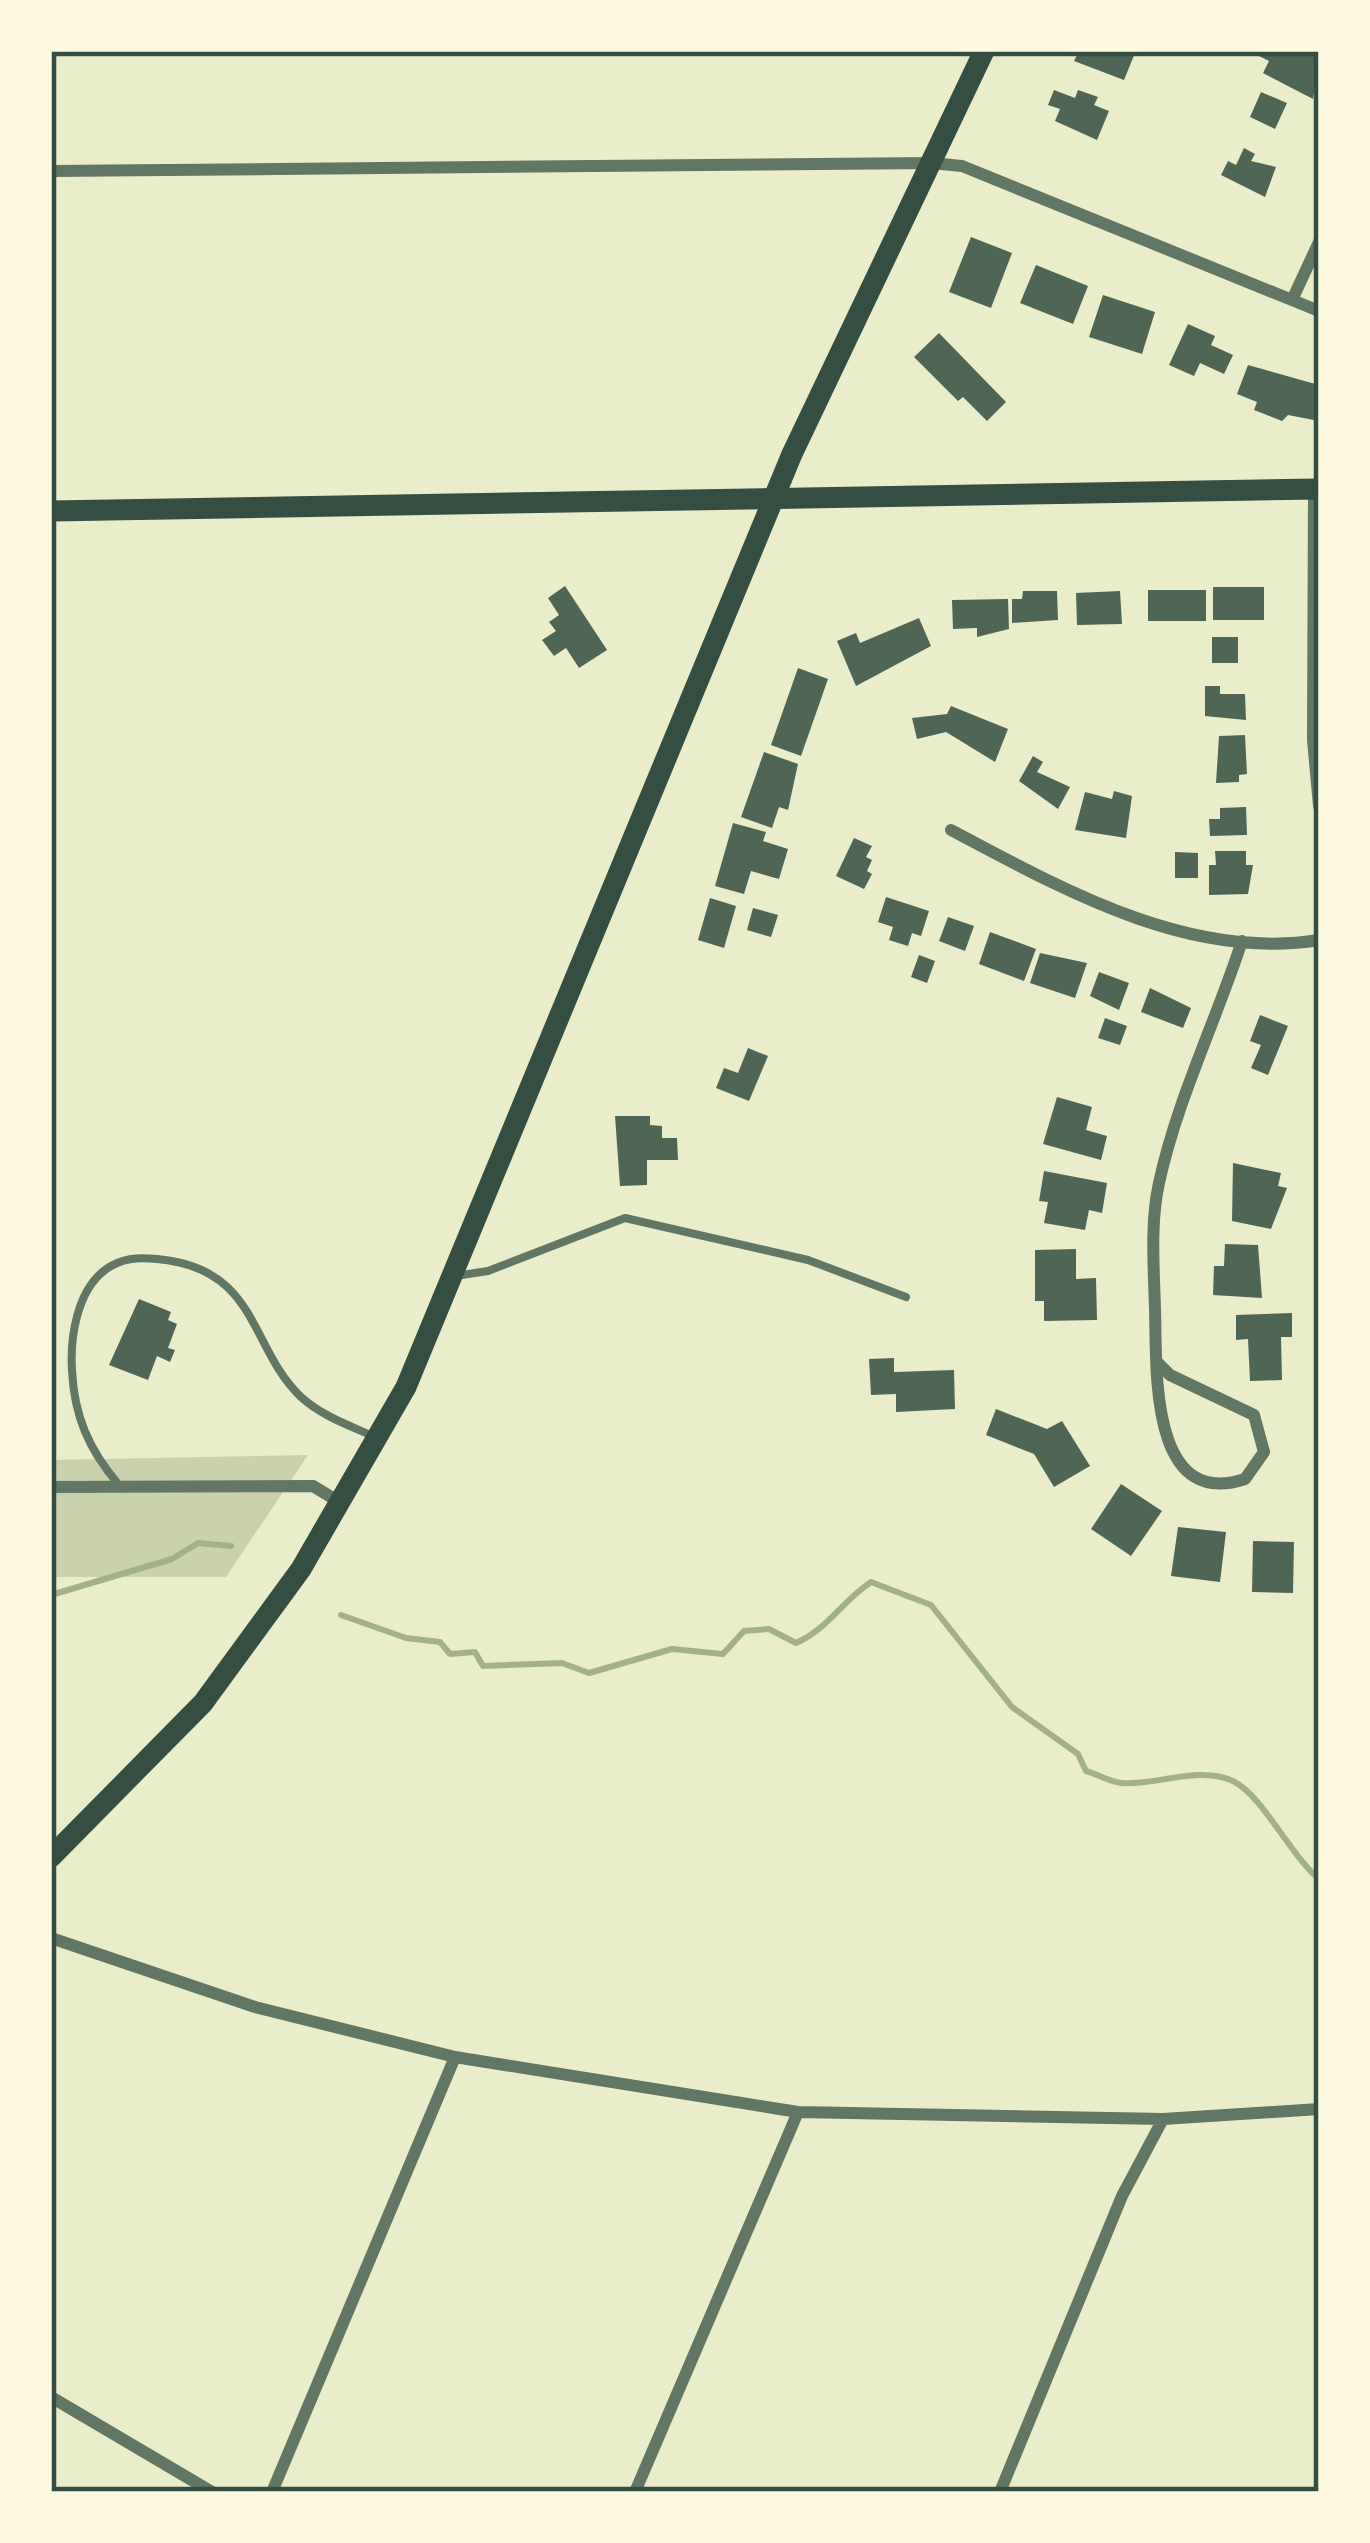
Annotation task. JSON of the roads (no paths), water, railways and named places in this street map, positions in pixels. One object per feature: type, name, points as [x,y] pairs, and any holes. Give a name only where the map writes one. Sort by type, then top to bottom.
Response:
[{"type":"main road","points":[[51,1857],[203,1702],[342,1504],[406,1387],[776,497],[984,51]]},
{"type":"main road","points":[[51,512],[1316,489]]},
{"type":"street","points":[[51,171],[962,166],[1319,311]]},
{"type":"street","points":[[1292,300],[1319,242]]},
{"type":"street","points":[[1316,489],[1313,740],[1319,806]]},
{"type":"street","points":[[951,830],[1063,888],[1168,929],[1242,941],[1319,940]]},
{"type":"street","points":[[1156,1362],[1170,1375],[1254,1415],[1264,1452],[1245,1479],[1213,1482],[1179,1460],[1167,1442],[1158,1410],[1156,1362],[1157,1190],[1242,941]]},
{"type":"street","points":[[51,1487],[313,1486],[342,1504]]},
{"type":"street","points":[[51,1938],[255,2007],[455,2057],[798,2112],[1163,2119],[1319,2109]]},
{"type":"street","points":[[272,2492],[455,2057]]},
{"type":"street","points":[[635,2492],[798,2112]]},
{"type":"street","points":[[1000,2492],[1122,2196],[1163,2119]]},
{"type":"street","points":[[51,2397],[212,2492]]},
{"type":"lane","points":[[448,1278],[488,1271],[625,1218],[808,1260],[907,1297]]},
{"type":"lane","points":[[120,1486],[86,1439],[71,1363],[88,1288],[110,1266],[131,1258],[175,1261],[219,1282],[250,1312],[286,1378],[305,1401],[378,1438]]},
{"type":"waterway","points":[[51,1595],[172,1559],[198,1543],[231,1546]]},
{"type":"waterway","points":[[341,1615],[406,1638],[440,1642],[450,1654],[475,1652],[483,1666],[562,1663],[589,1673],[672,1649],[723,1654],[744,1631],[769,1629],[796,1643],[871,1582],[931,1605],[1012,1707],[1078,1754],[1086,1771],[1121,1783],[1191,1775],[1233,1781],[1255,1799],[1319,1879]]}]
